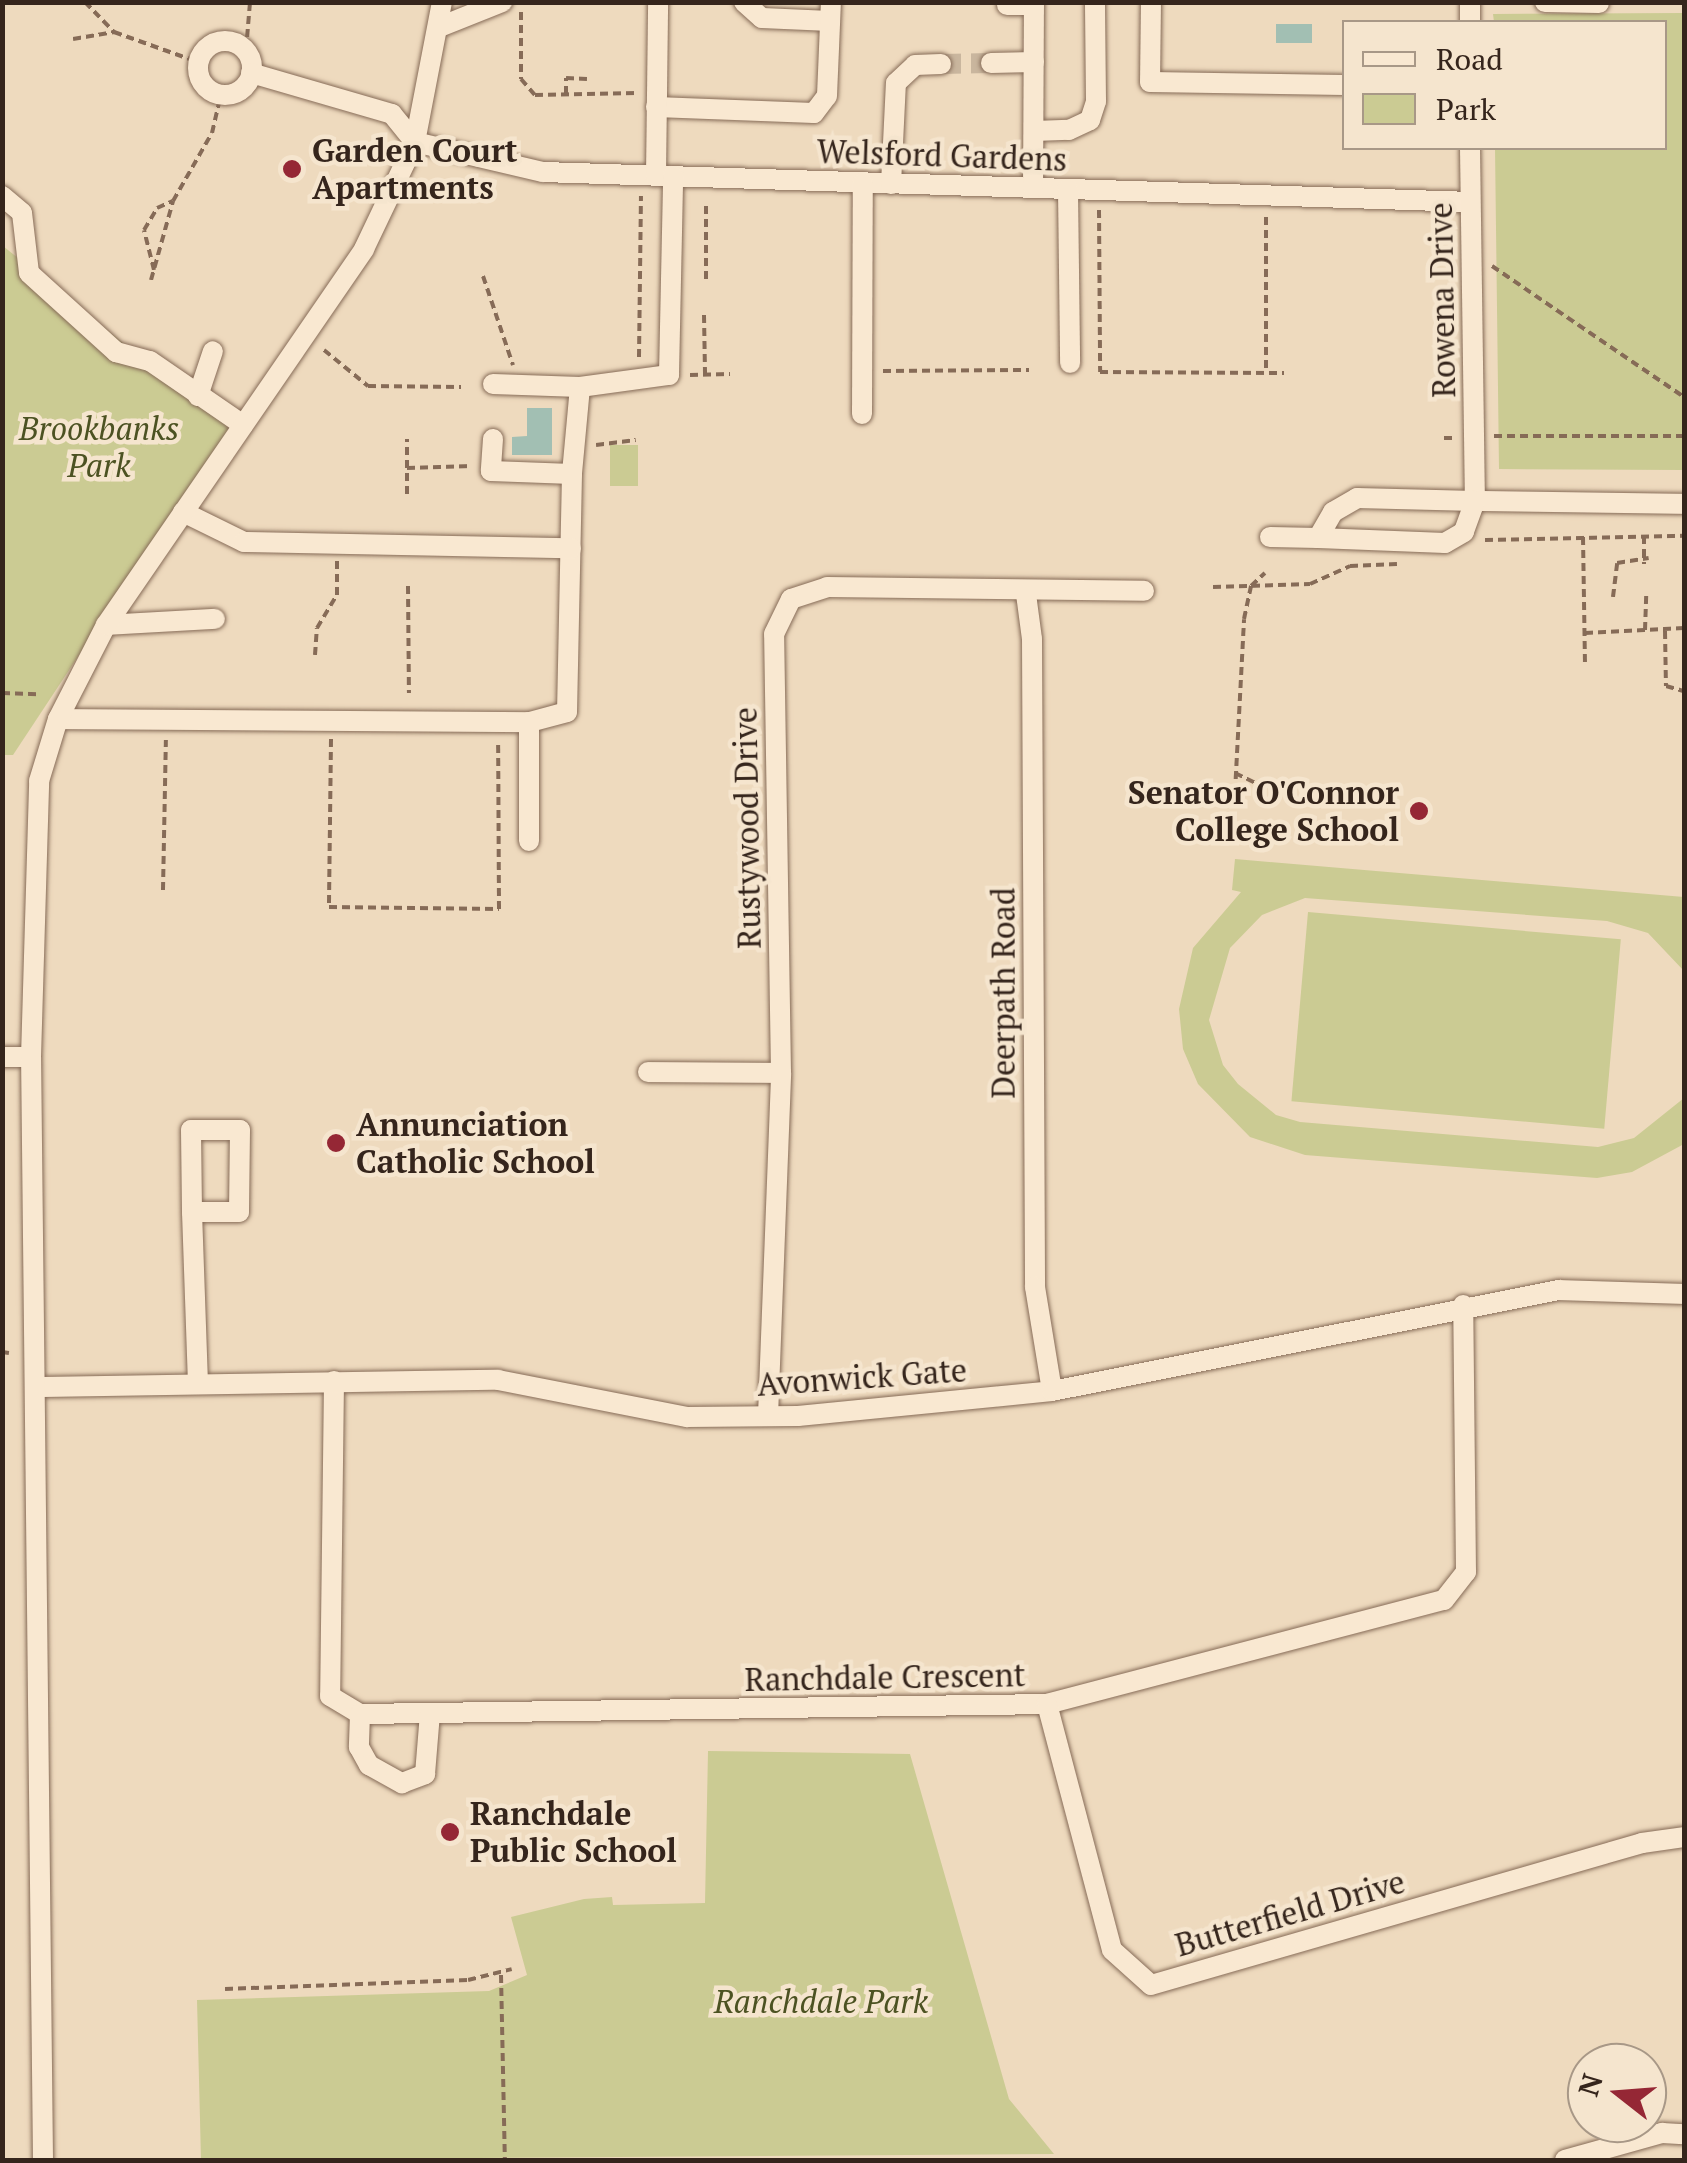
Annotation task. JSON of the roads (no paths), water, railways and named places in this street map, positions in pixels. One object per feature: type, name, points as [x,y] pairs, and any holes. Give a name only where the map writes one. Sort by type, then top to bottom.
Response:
[{"type":"street","points":[[43,2160],[31,1057],[39,781],[58,719],[106,625],[364,249],[415,142],[442,26],[442,2]]},
{"type":"street","points":[[442,26],[502,2]]},
{"type":"street","points":[[493,384],[580,387],[669,375],[657,176],[658,2]]},
{"type":"street","points":[[656,100],[814,113],[827,96],[831,12],[762,18],[744,2]]},
{"type":"street","points":[[1034,131],[1068,130],[1090,120],[1096,101],[1095,2]]},
{"type":"street","points":[[1151,2],[1150,82],[1342,85]]},
{"type":"street","points":[[1545,2],[1599,3]]},
{"type":"street","points":[[1007,5],[1034,4],[1033,188]]},
{"type":"street","points":[[232,41],[246,50],[250,77],[221,95],[200,79],[198,62],[214,42],[232,41]]},
{"type":"street","points":[[990,63],[1034,62]]},
{"type":"street","points":[[892,184],[896,83],[915,65],[940,64]]},
{"type":"street","points":[[250,77],[390,124],[400,121],[415,142]]},
{"type":"street","name":"Welsford Gardens","points":[[415,142],[543,172],[1470,202]]},
{"type":"street","name":"Rowena Drive","points":[[1470,150],[1475,500]]},
{"type":"street","points":[[862,414],[863,182]]},
{"type":"street","points":[[1068,189],[1070,363]]},
{"type":"street","points":[[2,196],[22,213],[29,272],[116,352],[150,361],[242,425]]},
{"type":"street","points":[[198,396],[213,351]]},
{"type":"street","points":[[58,719],[529,722],[567,712],[572,474],[580,387]]},
{"type":"street","points":[[493,439],[491,471],[572,474]]},
{"type":"street","points":[[1318,538],[1336,509],[1357,498],[1684,504]]},
{"type":"street","points":[[1270,537],[1448,542],[1466,528],[1475,500]]},
{"type":"street","points":[[183,512],[244,542],[570,548]]},
{"type":"street","name":"Rustywood Drive","points":[[768,1416],[780,1073],[774,634],[791,599],[826,587],[1026,594],[1144,591]]},
{"type":"street","name":"Deerpath Road","points":[[1026,594],[1032,638],[1035,1286],[1052,1391]]},
{"type":"street","points":[[106,625],[215,620]]},
{"type":"street","points":[[528,841],[529,722]]},
{"type":"street","points":[[2,1057],[31,1057]]},
{"type":"street","points":[[648,1072],[780,1073]]},
{"type":"street","points":[[192,1212],[238,1212],[240,1130],[191,1130],[192,1212],[198,1382]]},
{"type":"street","name":"Avonwick Gate","points":[[37,1386],[498,1380],[688,1417],[768,1416],[1052,1391],[1463,1305],[1559,1290],[1684,1294]]},
{"type":"street","name":"Ranchdale Crescent","points":[[360,1714],[1047,1704],[1444,1600],[1466,1572],[1463,1305]]},
{"type":"street","points":[[334,1381],[330,1696],[360,1714],[359,1747],[368,1765],[402,1784],[425,1774],[430,1713]]},
{"type":"street","name":"Butterfield Drive","points":[[1047,1704],[1112,1950],[1150,1985],[1642,1843],[1684,1837]]},
{"type":"street","points":[[1565,2160],[1662,2133],[1684,2134]]},
{"type":"tunnel","points":[[941,64],[991,63]]},
{"type":"place","name":"Garden Court Apartments","points":[[292,169]]},
{"type":"place","name":"Senator O'Connor College School","points":[[1419,811]]},
{"type":"place","name":"Annunciation Catholic School","points":[[336,1143]]},
{"type":"place","name":"Ranchdale Public School","points":[[450,1832]]},
{"type":"park label","name":"Brookbanks Park","points":[[99,448]]},
{"type":"park label","name":"Ranchdale Park","points":[[821,2001]]}]
